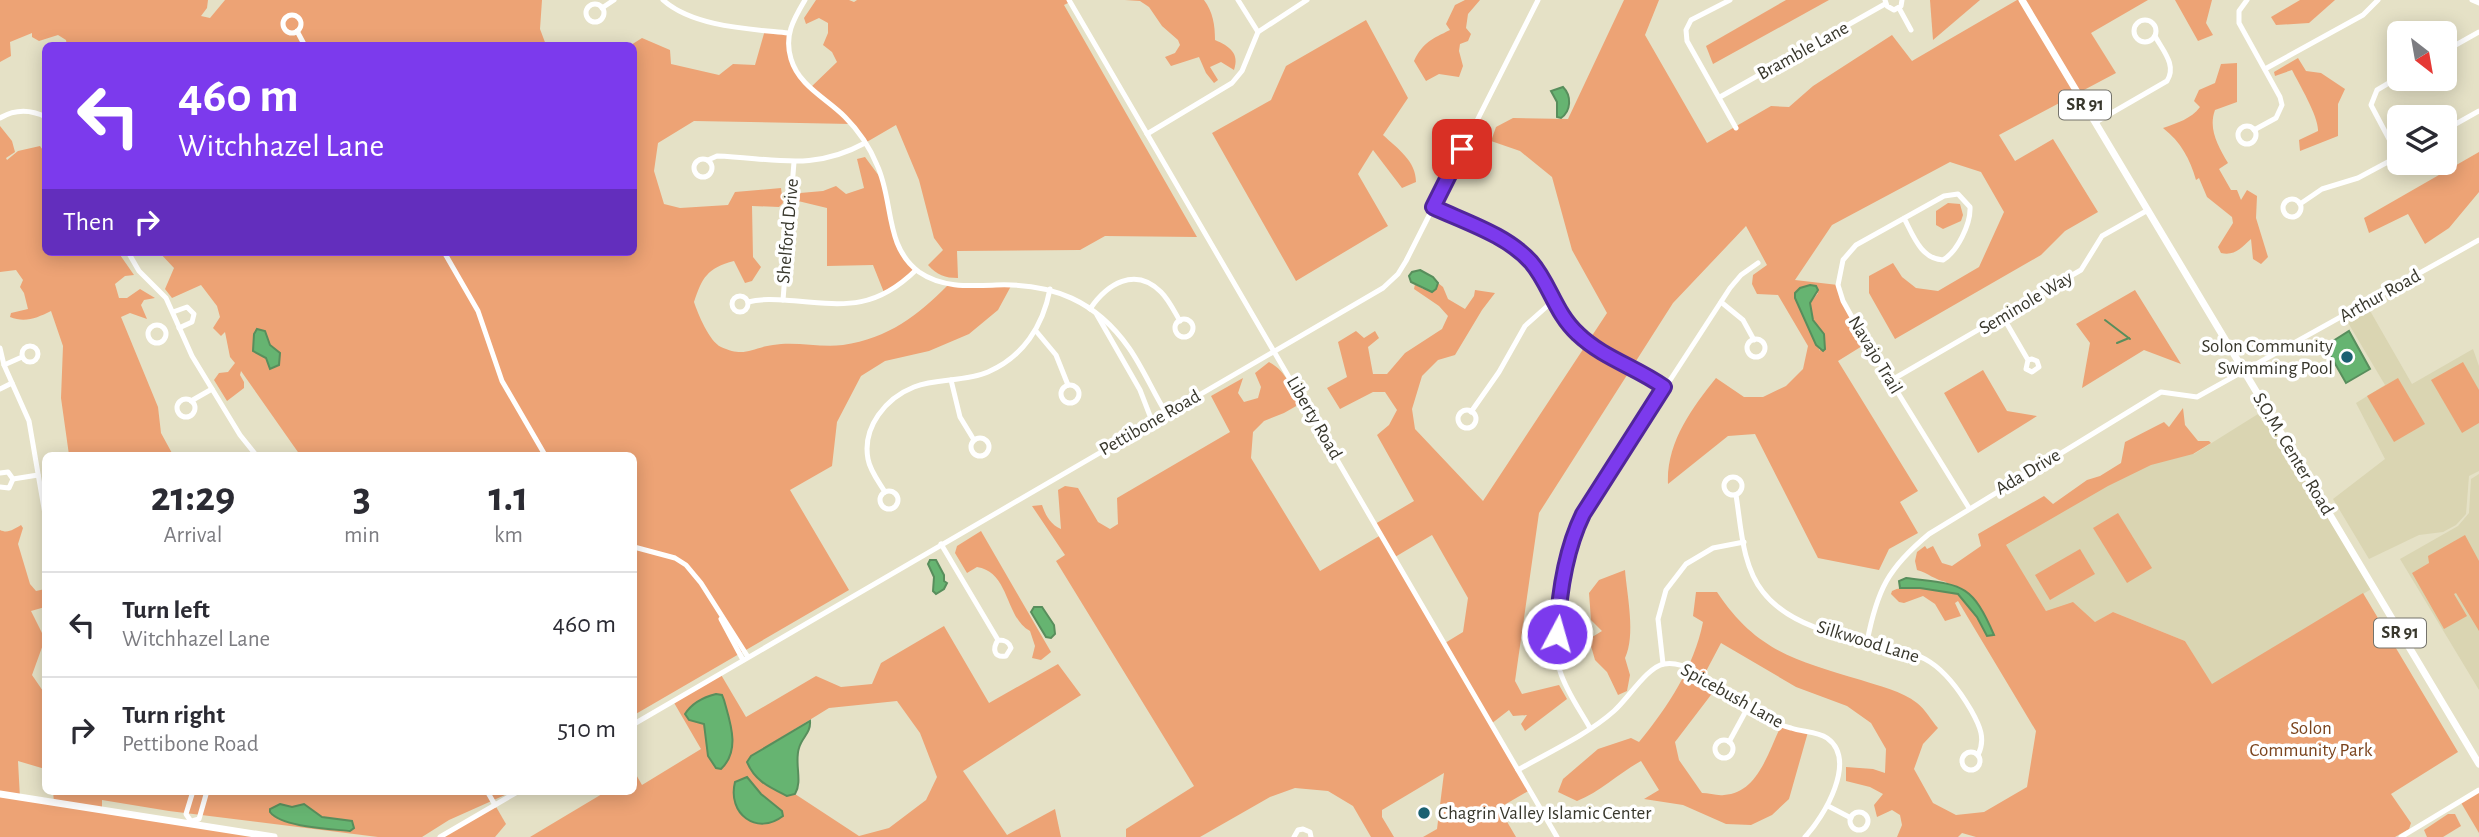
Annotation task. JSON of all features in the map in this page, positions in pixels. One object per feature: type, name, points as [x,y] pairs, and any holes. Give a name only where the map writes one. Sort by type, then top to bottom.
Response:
[{"type":"main road","name":"S.O.M. Center Road","points":[[2022,0],[2479,764]]},
{"type":"main road","points":[[0,794],[274,837]]},
{"type":"street","points":[[602,8],[614,0]]},
{"type":"street","points":[[663,0],[680,12],[699,19],[788,33]]},
{"type":"street","points":[[805,0],[788,33],[788,46],[796,72],[810,88],[846,117],[865,143],[878,167],[897,243],[906,260],[930,279],[948,285],[1002,285],[1050,289],[1072,297],[1110,323],[1131,350],[1166,413]]},
{"type":"street","name":"Liberty Road","points":[[1069,0],[1557,837]]},
{"type":"street","points":[[1238,0],[1258,32]]},
{"type":"street","points":[[1147,134],[1231,83],[1242,71],[1258,32],[1307,0]]},
{"type":"street","name":"Pettibone Road","points":[[637,722],[1152,421],[1362,302],[1390,283],[1402,268],[1538,0]]},
{"type":"street","points":[[1730,0],[1691,20],[1686,30],[1687,41],[1736,128]]},
{"type":"street","points":[[1902,0],[1899,8],[1911,30]]},
{"type":"street","points":[[2247,0],[2239,11],[2239,23],[2282,106],[2276,118],[2255,130]]},
{"type":"street","points":[[2265,69],[2363,15],[2378,0]]},
{"type":"street","points":[[2472,0],[2479,3]]},
{"type":"street","points":[[1885,2],[1891,9],[1899,8]]},
{"type":"street","name":"Bramble Lane","points":[[1720,97],[1885,2]]},
{"type":"street","points":[[2096,122],[2167,82],[2172,67],[2155,36],[2156,29],[2149,21],[2136,25],[2135,35],[2139,41],[2150,41],[2155,36]]},
{"type":"street","points":[[297,31],[303,42]]},
{"type":"street","points":[[2457,44],[2479,32]]},
{"type":"street","points":[[2387,84],[2377,90],[2371,106],[2387,135]]},
{"type":"street","points":[[0,118],[13,112],[27,111],[42,116]]},
{"type":"street","points":[[2457,123],[2479,111]]},
{"type":"street","points":[[708,160],[717,156],[794,162],[828,159],[865,143]]},
{"type":"street","name":"Shelford Drive","points":[[783,300],[794,162]]},
{"type":"street","points":[[2300,204],[2322,189],[2358,178],[2387,162]]},
{"type":"street","name":"Navajo Trail","points":[[1904,218],[1923,251],[1931,258],[1942,260],[1954,251],[1971,215],[1970,207],[1962,197],[1951,193],[1904,218],[1848,252],[1838,276],[1840,293],[1890,381],[1969,508]]},
{"type":"street","points":[[1433,207],[1517,249],[1540,275],[1564,319],[1588,343],[1664,387]]},
{"type":"street","name":"Seminole Way","points":[[1890,381],[2081,270],[2102,236],[2148,210]]},
{"type":"street","name":"Arthur Road","points":[[2245,373],[2479,240]]},
{"type":"street","points":[[130,256],[139,271],[164,295],[191,353],[240,435],[254,452]]},
{"type":"street","points":[[446,256],[484,324],[502,381],[543,452]]},
{"type":"street","points":[[1590,728],[1560,672],[1556,650],[1558,618],[1569,549],[1583,514],[1664,387],[1741,275],[1758,263]]},
{"type":"street","points":[[748,302],[765,299],[834,305],[857,304],[892,291],[916,270]]},
{"type":"street","points":[[1093,311],[1109,286],[1134,279],[1160,291],[1180,321]]},
{"type":"street","points":[[885,492],[868,460],[867,448],[870,432],[887,403],[915,386],[989,372],[1016,355],[1036,331],[1050,289]]},
{"type":"street","points":[[1471,412],[1499,372],[1525,326],[1553,301]]},
{"type":"street","points":[[1721,302],[1743,320],[1754,340]]},
{"type":"street","points":[[165,331],[192,322],[194,314],[187,307],[173,312]]},
{"type":"street","points":[[1093,311],[1137,384],[1152,421]]},
{"type":"street","points":[[2003,317],[2028,360]]},
{"type":"street","points":[[1036,331],[1056,355],[1068,385]]},
{"type":"street","points":[[0,348],[4,365],[28,417],[42,498]]},
{"type":"street","points":[[4,365],[22,357]]},
{"type":"street","name":"Ada Drive","points":[[1867,642],[1883,585],[1904,555],[1929,534],[2161,392],[2197,397],[2245,373]]},
{"type":"street","points":[[1137,384],[1140,378],[1146,379]]},
{"type":"street","points":[[951,380],[960,417],[974,440]]},
{"type":"street","points":[[0,389],[12,383]]},
{"type":"street","points":[[191,401],[212,388]]},
{"type":"street","points":[[0,473],[8,472],[13,479]]},
{"type":"street","points":[[13,479],[38,475]]},
{"type":"street","points":[[0,487],[9,488],[13,479]]},
{"type":"street","name":"Silkwood Lane","points":[[1736,495],[1752,574],[1763,592],[1780,608],[1819,628],[1921,657],[1941,671],[1967,702],[1977,721],[1983,740],[1978,755]]},
{"type":"street","points":[[1662,664],[1658,619],[1666,590],[1686,564],[1713,548],[1744,542]]},
{"type":"street","points":[[941,544],[998,640]]},
{"type":"street","points":[[637,548],[676,558],[686,565],[733,630],[745,658]]},
{"type":"street","name":"Spicebush Lane","points":[[1518,769],[1612,713],[1651,670],[1662,664],[1676,664],[1692,670],[1746,709],[1773,723],[1825,737],[1833,744],[1839,764],[1828,806],[1805,837]]},
{"type":"street","points":[[1729,742],[1746,709]]},
{"type":"street","points":[[2401,837],[2479,790]]},
{"type":"street","points":[[193,795],[186,814],[192,823],[199,820],[206,795]]},
{"type":"street","points":[[489,795],[495,805]]},
{"type":"street","points":[[440,837],[512,795]]},
{"type":"street","points":[[1828,806],[1851,818]]},
{"type":"street","points":[[1294,837],[1298,830],[1303,829],[1310,832],[1311,837]]},
{"type":"shaded area","points":[[1563,87],[1569,103],[1561,118],[1557,117],[1557,102],[1551,91]]},
{"type":"shaded area","points":[[1420,270],[1438,283],[1432,292],[1411,282],[1409,276],[1412,272]]},
{"type":"shaded area","points":[[1816,286],[1818,290],[1810,303],[1813,320],[1824,334],[1823,351],[1816,345],[1795,298],[1795,293],[1800,288]]},
{"type":"shaded area","points":[[2369,309],[2412,384],[2473,349],[2479,366],[2479,471],[2469,476],[2466,514],[2456,525],[2443,532],[2419,535],[2369,559],[2333,499],[2385,459],[2356,403],[2385,385],[2347,321]]},
{"type":"shaded area","points":[[257,329],[265,331],[270,345],[280,353],[279,365],[270,369],[266,358],[253,351]]},
{"type":"shaded area","name":"Solon Community Swimming Pool","points":[[2349,331],[2370,369],[2346,383],[2325,346]]},
{"type":"shaded area","points":[[2266,409],[2373,588],[2212,685],[2185,641],[2113,612],[2096,622],[2046,611],[2005,546],[2158,453],[2194,454]]},
{"type":"shaded area","points":[[2479,474],[2479,690],[2400,559],[2458,526],[2469,513],[2471,479]]},
{"type":"shaded area","points":[[930,560],[936,560],[947,583],[944,589],[936,594],[933,591],[934,577],[928,564]]},
{"type":"shaded area","points":[[1906,578],[1939,582],[1962,589],[1978,604],[1994,635],[1987,636],[1977,617],[1958,594],[1900,588],[1899,581]]},
{"type":"shaded area","points":[[1034,607],[1042,607],[1054,625],[1055,634],[1051,638],[1046,637],[1031,612]]},
{"type":"shaded area","points":[[716,694],[722,695],[724,700],[732,736],[731,753],[721,769],[716,768],[708,756],[704,724],[689,720],[685,714],[699,701]]},
{"type":"shaded area","points":[[810,721],[798,754],[797,789],[795,794],[787,796],[758,779],[747,762],[751,756]]},
{"type":"shaded area","points":[[747,777],[761,794],[782,811],[783,816],[763,824],[746,818],[740,812],[735,804],[735,782]]},
{"type":"shaded area","points":[[280,804],[292,807],[304,804],[322,817],[352,821],[354,828],[350,831],[284,821],[270,812],[270,809]]},
{"type":"green space","points":[[0,0],[208,0],[207,8],[201,16],[210,18],[225,0],[542,0],[540,29],[545,42],[66,42],[58,35],[39,41],[32,37],[32,33],[10,42],[11,56],[0,62]]},
{"type":"green space","points":[[816,0],[1069,0],[1070,2],[1064,5],[1197,237],[1105,236],[1080,250],[957,251],[958,278],[949,277],[938,274],[928,265],[943,250],[934,238],[919,180],[896,125],[865,143],[851,124],[694,121],[658,143],[654,171],[664,204],[680,208],[728,205],[735,192],[781,188],[783,203],[779,207],[752,206],[753,257],[761,267],[752,281],[745,283],[734,261],[717,267],[707,275],[697,294],[694,302],[701,320],[712,339],[721,347],[742,352],[782,344],[834,346],[859,342],[901,324],[948,285],[1011,286],[998,310],[969,334],[929,351],[885,361],[861,376],[837,422],[832,466],[790,490],[849,590],[637,713],[637,452],[298,452],[241,371],[244,388],[227,401],[214,380],[219,373],[228,372],[235,363],[230,357],[225,332],[221,336],[213,328],[220,317],[217,306],[201,285],[172,298],[165,289],[174,268],[163,256],[637,256],[636,42],[642,38],[670,50],[671,64],[719,75],[733,64],[755,65],[765,30],[788,33],[791,59],[810,88],[837,62],[832,52],[823,45],[828,33],[828,23],[819,18],[806,24],[804,18]]},
{"type":"green space","points":[[1125,0],[1204,0],[1213,19],[1215,40],[1229,48],[1236,59],[1234,70],[1221,62],[1210,67],[1218,80],[1214,83],[1199,57],[1171,66],[1165,57],[1175,53],[1180,45],[1178,40],[1162,26],[1149,7],[1140,1]]},
{"type":"green space","points":[[1465,0],[1480,0],[1468,14],[1466,28],[1471,34],[1468,41],[1460,44],[1463,66],[1459,77],[1439,74],[1426,81],[1414,61],[1425,45],[1450,30],[1446,24],[1455,5]]},
{"type":"green space","points":[[1624,0],[1659,0],[1645,35],[1707,143],[1771,106],[1789,107],[1813,86],[1892,35],[1912,61],[2017,0],[2148,0],[2091,33],[2116,73],[1999,135],[2015,161],[2053,139],[2098,212],[2065,231],[2041,255],[1895,339],[1869,293],[1869,276],[1893,263],[1902,277],[1916,288],[1938,291],[1979,267],[2004,212],[1981,172],[1950,162],[1832,225],[1795,280],[1838,285],[1867,343],[1838,361],[1918,491],[1900,502],[1918,533],[1889,549],[1879,570],[1818,558],[1755,434],[1728,436],[1668,484],[1671,454],[1676,440],[1698,401],[1716,378],[1744,397],[1763,397],[1786,386],[1803,369],[1808,346],[1778,295],[1757,294],[1752,284],[1753,275],[1767,265],[1746,226],[1673,303],[1539,513],[1515,681],[1522,694],[1559,685],[1567,699],[1525,731],[1521,724],[1527,715],[1513,716],[1509,710],[1491,724],[1530,790],[1499,808],[1516,837],[1423,837],[1437,829],[1444,773],[1382,810],[1382,817],[1394,837],[1371,837],[1353,806],[1328,791],[1295,788],[1270,797],[1200,837],[1126,837],[1126,829],[1194,786],[1056,561],[1065,555],[1032,506],[1042,505],[1049,519],[1061,529],[1058,490],[1065,486],[1078,488],[1098,522],[1110,529],[1118,524],[1117,498],[1230,432],[1211,396],[1243,378],[1238,393],[1244,402],[1258,398],[1261,387],[1255,373],[1269,362],[1284,375],[1298,405],[1264,421],[1253,432],[1251,458],[1320,571],[1381,535],[1375,524],[1414,501],[1377,435],[1389,425],[1397,410],[1385,392],[1373,392],[1340,409],[1327,388],[1347,377],[1338,342],[1356,331],[1364,338],[1375,331],[1379,338],[1368,347],[1373,374],[1387,374],[1405,353],[1442,329],[1448,316],[1439,306],[1414,289],[1415,284],[1423,289],[1436,289],[1438,283],[1443,287],[1448,299],[1465,309],[1475,290],[1495,293],[1455,355],[1438,360],[1422,376],[1412,409],[1415,429],[1483,501],[1607,313],[1572,250],[1552,177],[1520,151],[1491,141],[1496,127],[1513,118],[1568,119]],"holes":[[[1818,293],[1810,303],[1813,320],[1821,330],[1820,351],[1795,298]],[[1432,535],[1468,598],[1463,632],[1445,643],[1395,557]]]},
{"type":"green space","points":[[1786,0],[1829,0],[1713,64],[1706,46]]},
{"type":"green space","points":[[1930,0],[1980,0],[1933,40]]},
{"type":"green space","points":[[2175,0],[2212,0],[2206,23],[2213,35],[2198,41]]},
{"type":"green space","points":[[2300,0],[2335,0],[2309,23],[2276,25],[2271,17]]},
{"type":"green space","points":[[1366,20],[1408,98],[1383,135],[1410,162],[1416,182],[1402,188],[1373,150],[1358,174],[1388,226],[1296,281],[1212,133],[1271,100],[1286,66]]},
{"type":"green space","points":[[2298,58],[2306,71],[2321,73],[2345,89],[2338,104],[2338,136],[2300,151],[2299,140],[2318,131],[2315,118],[2292,70],[2275,76],[2274,72]]},
{"type":"green space","points":[[2237,63],[2237,102],[2215,110],[2213,131],[2228,163],[2219,169],[2231,190],[2237,190],[2241,200],[2247,190],[2257,196],[2256,218],[2268,257],[2261,264],[2253,259],[2251,239],[2234,252],[2221,253],[2218,247],[2233,223],[2232,217],[2207,197],[2199,178],[2196,180],[2184,151],[2163,128],[2192,115],[2200,107],[2194,101],[2199,90],[2215,83],[2221,64]]},
{"type":"green space","points":[[0,126],[12,141],[15,152],[6,158],[7,160],[18,151],[40,146],[42,149],[42,256],[121,256],[134,275],[125,276],[115,284],[119,298],[127,298],[140,289],[155,298],[144,300],[141,305],[147,319],[130,313],[121,317],[158,407],[161,433],[171,452],[69,452],[61,398],[63,346],[51,311],[31,319],[10,317],[11,313],[28,309],[20,287],[23,280],[16,270],[0,272]]},
{"type":"green space","points":[[2479,152],[2479,192],[2449,228],[2425,244],[2408,214],[2369,233],[2364,218],[2439,175],[2457,175],[2457,165]]},
{"type":"green space","points":[[865,157],[882,180],[897,243],[916,270],[885,295],[873,265],[827,266],[827,208],[798,201],[800,193],[823,191],[836,186],[846,194],[864,188],[857,159]]},
{"type":"green space","points":[[1948,203],[1960,204],[1963,215],[1961,221],[1943,229],[1936,225],[1936,211]]},
{"type":"green space","points":[[2135,290],[2181,364],[2144,350],[2082,388],[2090,343],[2076,324]]},
{"type":"green space","points":[[2463,362],[2479,390],[2479,423],[2462,433],[2431,380]]},
{"type":"green space","points":[[1983,370],[2007,411],[2037,416],[1978,453],[1944,393]]},
{"type":"green space","points":[[2398,378],[2425,424],[2394,442],[2367,396]]},
{"type":"green space","name":"Solon Community Park","points":[[2183,408],[2185,425],[2198,441],[2211,443],[2193,454],[2151,465],[2108,486],[2006,545],[2046,611],[2073,602],[2095,622],[2113,612],[2185,641],[2212,684],[2363,593],[2458,752],[2391,794],[2411,823],[2409,829],[2395,837],[1976,837],[1962,833],[1958,837],[1897,837],[1902,825],[1900,815],[1892,810],[1877,817],[1874,805],[1883,794],[1870,787],[1846,781],[1846,767],[1873,769],[1885,773],[1886,749],[1871,723],[1847,706],[1796,687],[1721,643],[1703,677],[1717,687],[1675,742],[1679,760],[1702,793],[1736,793],[1754,779],[1781,726],[1808,732],[1789,799],[1772,815],[1751,825],[1726,824],[1683,805],[1644,799],[1659,790],[1641,761],[1594,793],[1577,801],[1558,792],[1563,779],[1598,749],[1631,738],[1639,742],[1660,715],[1686,671],[1699,639],[1703,622],[1693,616],[1696,592],[1717,592],[1747,628],[1780,651],[1897,692],[1920,705],[1938,728],[1923,744],[1914,769],[1933,803],[1956,815],[1984,812],[2027,787],[2036,731],[1958,601],[1955,603],[1961,616],[1945,621],[1935,604],[1923,596],[1904,603],[1891,594],[1892,591],[1914,587],[1952,593],[1946,582],[1917,570],[1917,552],[1925,546],[1927,549],[1933,546],[1942,563],[1952,566],[1981,546],[1978,534],[2044,496],[2053,504],[2087,480],[2100,476],[2121,463],[2125,442],[2164,422],[2169,427]]},
{"type":"green space","points":[[2118,513],[2152,568],[2127,583],[2093,528]]},
{"type":"green space","points":[[21,525],[23,528],[18,544],[30,584],[36,591],[42,590],[42,608],[31,611],[42,633],[42,647],[32,675],[42,690],[42,768],[18,761],[20,798],[54,803],[53,795],[505,795],[449,820],[422,837],[378,837],[102,800],[102,810],[274,837],[0,837],[0,530]]},
{"type":"green space","points":[[981,531],[1051,652],[1041,660],[1032,658],[1035,646],[1030,631],[1016,616],[996,577],[977,567],[967,573],[955,553],[957,546]]},
{"type":"green space","points":[[2465,535],[2479,561],[2479,631],[2456,593],[2454,594],[2467,616],[2444,629],[2412,573],[2429,563],[2428,556]]},
{"type":"green space","points":[[2080,549],[2095,574],[2050,600],[2035,575]]},
{"type":"green space","points":[[1625,570],[1630,638],[1625,658],[1630,675],[1627,691],[1618,695],[1607,672],[1595,660],[1589,639],[1602,631],[1591,620],[1589,593],[1599,580]]},
{"type":"green space","points":[[944,626],[989,703],[1058,664],[1081,695],[963,771],[1007,835],[1055,809],[1061,837],[530,837],[600,795],[637,795],[637,776],[642,785],[701,749],[673,701],[720,673],[746,717],[816,676],[841,687],[872,684],[881,663]],"holes":[[[897,701],[920,733],[937,777],[926,800],[889,828],[859,836],[795,794],[787,796],[747,761],[829,708]]]},
{"type":"green space","points":[[2479,790],[2479,833],[2460,801]]},
{"type":"green space","points":[[495,805],[506,824],[495,837],[440,837]]},
{"type":"green space","points":[[2448,814],[2455,814],[2461,826],[2443,837],[2427,837],[2424,830]]},
{"type":"waterway","points":[[2105,320],[2130,339]]},
{"type":"waterway","points":[[2117,343],[2129,338]]},
{"type":"place","name":"Solon Community Swimming Pool","points":[[2347,357]]},
{"type":"place","name":"Chagrin Valley Islamic Center","points":[[1424,813]]},
{"type":"route","points":[[1462,149],[1433,207],[1517,249],[1531,262],[1554,304],[1575,332],[1608,357],[1632,367],[1664,387],[1574,531],[1565,572],[1557,634]]}]
